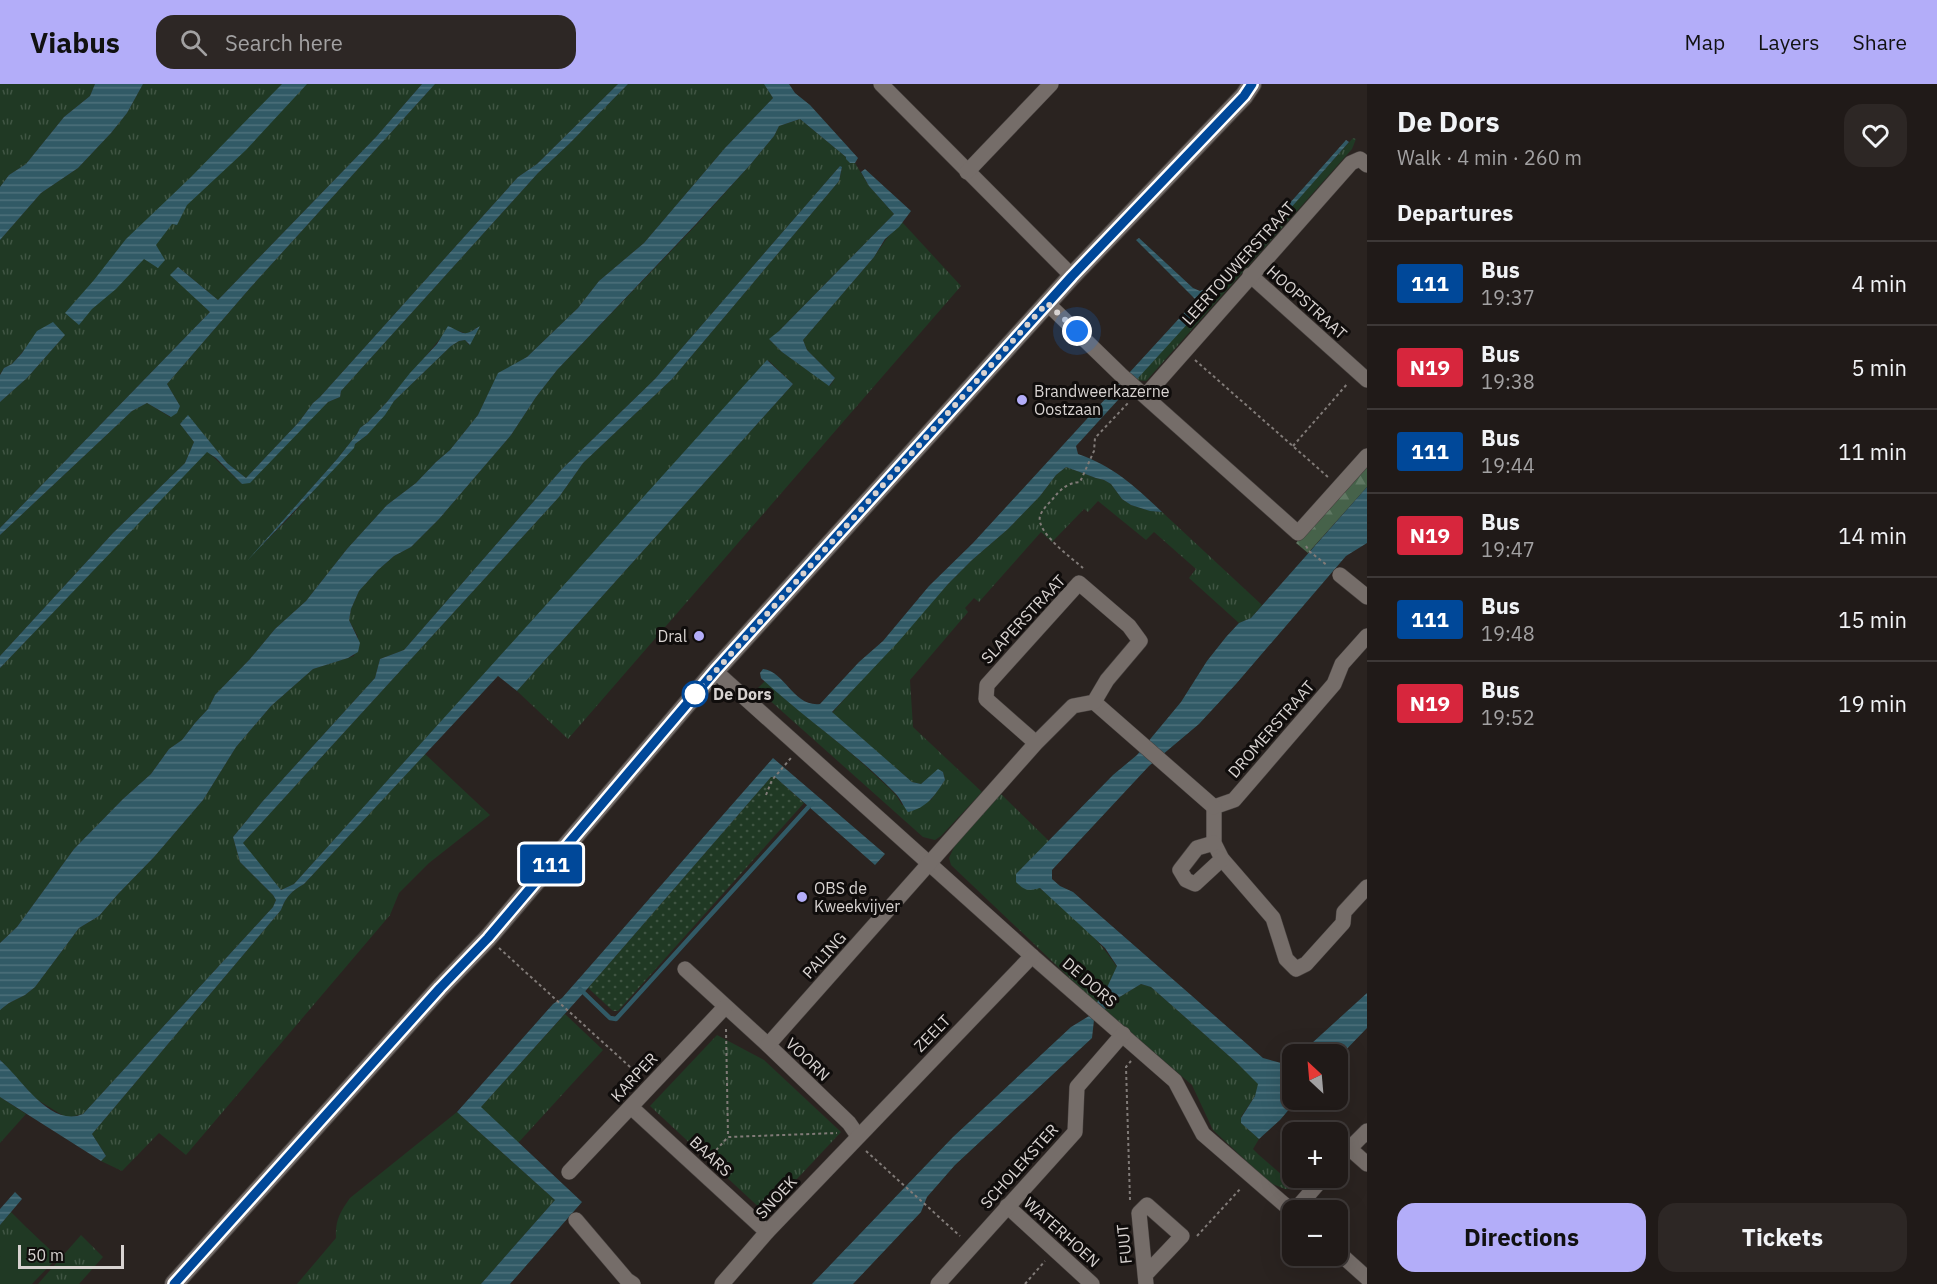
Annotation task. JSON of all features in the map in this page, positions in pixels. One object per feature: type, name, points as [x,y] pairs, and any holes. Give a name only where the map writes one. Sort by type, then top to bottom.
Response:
[{"type":"street","points":[[881,84],[1072,276]]},
{"type":"street","points":[[967,172],[1051,84]]},
{"type":"street","points":[[174,1284],[440,988],[488,938],[715,671],[1047,303],[1244,96],[1252,84]]},
{"type":"street","name":"LEERTOUWERSTRAAT","points":[[1140,391],[1184,351],[1351,163],[1364,162]]},
{"type":"street","name":"HOOPSTRAAT","points":[[1250,275],[1362,376]]},
{"type":"street","points":[[1047,303],[1120,374],[1298,533],[1367,456]]},
{"type":"street","points":[[1340,575],[1367,597]]},
{"type":"street","name":"SLAPERSTRAAT","points":[[1036,743],[986,699],[987,685],[1079,583],[1129,626],[1140,641],[1107,681],[1094,702]]},
{"type":"street","name":"DROMERSTRAAT","points":[[1214,807],[1234,800],[1245,788],[1334,684],[1341,664],[1367,636]]},
{"type":"street","name":"DE DORS","points":[[715,671],[1032,956],[1175,1081],[1203,1134],[1282,1201]]},
{"type":"street","points":[[930,863],[1036,743],[1073,706],[1094,702],[1214,807],[1214,843],[1222,859],[1273,918],[1286,959],[1296,969],[1306,964],[1339,928],[1343,923],[1344,912],[1367,887]]},
{"type":"street","points":[[1214,843],[1197,848],[1180,870],[1186,880],[1195,884],[1222,859]]},
{"type":"street","name":"PALING","points":[[768,1045],[930,863]]},
{"type":"street","name":"ZEELT","points":[[858,1136],[1032,956]]},
{"type":"street","name":"VOORN","points":[[685,969],[849,1123],[858,1136]]},
{"type":"street","name":"KARPER","points":[[569,1172],[725,1007]]},
{"type":"street","name":"SCHOLEKSTER","points":[[938,1284],[1075,1132],[1077,1087],[1123,1034]]},
{"type":"street","name":"BAARS","points":[[631,1107],[767,1232]]},
{"type":"street","points":[[1367,1131],[1349,1148],[1367,1164]]},
{"type":"street","name":"SNOEK","points":[[722,1284],[767,1232],[858,1136]]},
{"type":"street","points":[[1304,1200],[1314,1188]]},
{"type":"street","name":"FUUT","points":[[1148,1205],[1182,1236],[1146,1279],[1139,1212],[1148,1205]]},
{"type":"street","name":"WATERHOEN","points":[[1007,1206],[1092,1284]]},
{"type":"street","points":[[576,1220],[627,1283]]},
{"type":"street","points":[[1348,1261],[1367,1278]]},
{"type":"path","points":[[1184,351],[1339,487]]},
{"type":"path","points":[[1293,446],[1362,376]]},
{"type":"path","points":[[1079,583],[1086,570],[1046,535],[1041,526],[1040,517],[1058,492],[1069,483],[1080,482],[1094,451],[1095,438],[1140,391]]},
{"type":"path","points":[[1308,551],[1340,575]]},
{"type":"path","points":[[766,795],[772,780],[785,764]]},
{"type":"path","points":[[488,938],[651,1085]]},
{"type":"path","points":[[699,1169],[728,1137],[725,1007]]},
{"type":"path","points":[[1139,1212],[1130,1209],[1126,1067],[1141,1050]]},
{"type":"path","points":[[728,1137],[841,1132],[858,1136],[866,1151],[971,1246]]},
{"type":"path","points":[[1182,1236],[1198,1236],[1252,1176]]},
{"type":"path","points":[[1024,1284],[1055,1250]]},
{"type":"green space","points":[[0,84],[95,84],[90,96],[64,117],[26,164],[9,175],[0,187]]},
{"type":"green space","points":[[143,84],[422,84],[376,137],[218,300],[178,267],[171,275],[210,312],[0,528],[0,402],[27,378],[65,335],[30,343],[0,374],[0,240],[41,193],[78,168],[111,133],[127,113]]},
{"type":"green space","points":[[435,84],[618,84],[537,164],[518,177],[246,478],[227,463],[188,416],[180,424],[194,442],[185,463],[113,533],[0,656],[0,535],[132,411],[147,403],[170,417],[180,406],[167,384],[250,288]]},
{"type":"green space","points":[[628,84],[764,84],[773,98],[725,148],[644,243],[599,281],[578,308],[527,357],[498,374],[478,415],[450,450],[416,483],[387,505],[347,549],[306,601],[275,629],[215,695],[208,709],[182,740],[169,749],[151,774],[74,849],[17,927],[0,943],[0,668],[207,451],[242,484],[328,402],[340,397],[341,391],[538,173]],"holes":[[[478,327],[469,345],[465,340],[451,346],[394,401],[367,435],[355,444],[258,549],[338,458],[360,428],[387,402],[445,333],[459,331],[467,334]]]},
{"type":"green space","points":[[800,119],[846,157],[850,163],[855,163],[869,186],[894,214],[770,340],[782,352],[830,386],[835,378],[807,350],[803,340],[902,222],[961,286],[568,739],[517,691],[793,384],[768,360],[294,884],[281,890],[242,844],[559,497],[583,463],[672,379],[839,181],[842,168],[840,166],[655,379],[562,469],[404,650],[380,659],[375,678],[233,837],[240,862],[273,895],[276,900],[273,907],[83,1114],[67,1118],[36,1099],[0,1060],[0,1010],[35,987],[79,928],[99,916],[154,857],[203,800],[236,747],[271,706],[313,669],[354,656],[358,637],[349,620],[359,591],[378,570],[394,556],[411,547],[439,519],[511,435],[557,370],[697,224],[750,165],[774,136],[779,126]]},
{"type":"green space","points":[[1353,138],[1356,139],[1352,149],[1148,379],[1146,381],[1136,380]]},
{"type":"green space","points":[[1367,465],[1367,487],[1308,553],[1296,543]]},
{"type":"green space","points":[[1066,467],[1111,484],[1122,499],[1131,505],[1162,512],[1262,605],[1251,618],[1239,623],[1189,578],[1196,569],[1154,532],[1146,540],[1098,501],[1088,512],[1084,509],[1052,542],[1041,532],[979,602],[974,598],[965,608],[968,612],[910,680],[913,727],[982,792],[941,836],[935,840],[923,837],[757,689],[765,681],[862,763],[893,792],[902,805],[931,800],[945,780],[943,772],[938,770],[921,784],[912,782],[832,713],[948,584],[1008,529],[1040,496],[1056,475]]},
{"type":"green space","points":[[425,754],[490,815],[429,863],[399,893],[390,915],[186,1155],[159,1133],[122,1171],[101,1161],[106,1156],[92,1134],[281,910],[290,894],[304,884]]},
{"type":"green space","points":[[771,777],[775,777],[804,803],[618,1011],[613,1011],[588,988]]},
{"type":"green space","points":[[1001,794],[1049,841],[1018,872],[1072,915],[1117,967],[1103,996],[1096,1003],[951,865],[949,858],[956,843]]},
{"type":"green space","points":[[1141,984],[1151,987],[1259,1084],[1255,1096],[1241,1117],[1241,1123],[1259,1139],[1253,1149],[1282,1175],[1282,1188],[1270,1183],[1213,1130],[1192,1085],[1105,1010],[1113,1001]]},
{"type":"green space","points":[[565,1014],[603,1050],[518,1143],[480,1108]]},
{"type":"green space","points":[[717,1035],[764,1060],[841,1132],[765,1213],[650,1106]]},
{"type":"green space","points":[[0,1097],[26,1114],[0,1143]]},
{"type":"green space","points":[[457,1112],[555,1200],[481,1284],[297,1284],[336,1238],[339,1217],[350,1198]]},
{"type":"green space","points":[[11,1212],[35,1236],[0,1276],[0,1225]]},
{"type":"green space","points":[[27,1228],[58,1257],[32,1284],[0,1284],[0,1257]]},
{"type":"green space","points":[[81,1235],[103,1257],[79,1284],[38,1284]]},
{"type":"water","points":[[95,84],[143,84],[127,113],[111,133],[78,168],[41,193],[0,240],[0,187],[9,175],[26,164],[64,117],[90,96]]},
{"type":"water","points":[[282,84],[307,84],[246,150],[187,205],[177,225],[172,224],[156,245],[165,260],[158,268],[144,259],[116,289],[92,309],[79,325],[65,313],[126,239],[191,177]]},
{"type":"water","points":[[422,84],[435,84],[250,288],[167,384],[180,406],[177,413],[171,417],[147,403],[132,411],[0,535],[0,528],[210,312],[170,275],[178,267],[218,300],[376,137]]},
{"type":"water","points":[[618,84],[628,84],[538,173],[341,391],[340,397],[328,402],[250,483],[242,484],[207,452],[0,668],[0,656],[113,533],[185,463],[194,442],[180,424],[188,415],[227,463],[246,478],[518,177],[537,164]]},
{"type":"water","points":[[764,84],[789,84],[858,158],[855,163],[850,163],[846,157],[800,119],[779,126],[774,136],[750,165],[557,370],[511,435],[439,519],[411,547],[394,556],[378,570],[359,591],[349,620],[360,643],[358,652],[348,658],[313,669],[271,706],[236,747],[203,800],[154,857],[99,916],[79,928],[35,987],[0,1010],[0,943],[17,927],[74,849],[151,774],[169,749],[182,740],[208,709],[215,695],[275,629],[306,601],[347,549],[387,505],[416,483],[450,450],[478,415],[498,373],[527,357],[578,308],[599,281],[644,243],[725,148],[773,98]]},
{"type":"water","points":[[1346,140],[1349,142],[1076,446],[1078,454],[1123,478],[1162,512],[1131,505],[1122,499],[1111,484],[1066,467],[1056,475],[1040,496],[1008,529],[948,584],[899,641],[832,712],[912,782],[921,784],[938,769],[943,772],[945,780],[934,796],[925,804],[908,812],[897,795],[879,778],[777,693],[761,678],[760,673],[763,669],[771,671],[803,700],[820,704],[859,662],[883,641],[929,586],[973,543],[1196,300],[1136,240],[1139,238],[1193,288],[1200,291],[1208,288],[1229,271]]},
{"type":"water","points":[[840,166],[842,167],[839,181],[672,379],[583,463],[559,497],[243,843],[281,890],[294,884],[767,360],[793,384],[517,691],[498,676],[304,884],[290,894],[281,910],[92,1134],[106,1156],[101,1161],[0,1097],[0,1060],[48,1108],[59,1114],[71,1116],[83,1114],[273,907],[276,900],[273,895],[240,862],[233,837],[375,678],[380,659],[404,650],[562,469],[655,379]]},
{"type":"water","points":[[865,169],[911,211],[899,227],[885,239],[874,257],[803,340],[807,350],[835,378],[829,386],[782,352],[769,339],[894,214],[869,186],[861,172]]},
{"type":"water","points":[[53,322],[65,335],[27,378],[0,402],[0,375],[4,368],[12,364],[22,353],[37,331]]},
{"type":"water","points":[[448,326],[464,333],[480,326],[470,345],[465,340],[451,346],[394,401],[367,435],[355,444],[354,448],[247,561],[338,458],[360,428],[387,402],[437,344]]},
{"type":"water","points":[[1367,487],[1367,543],[1346,556],[1199,724],[1149,766],[1052,870],[1052,879],[1073,892],[1263,1058],[1282,1063],[1282,1110],[1288,1110],[1259,1139],[1241,1123],[1241,1118],[1255,1096],[1258,1084],[1151,987],[1141,984],[1113,1001],[1094,1020],[1092,1038],[955,1165],[927,1197],[921,1212],[853,1284],[812,1284],[953,1137],[1071,1027],[1089,1016],[1103,996],[1117,966],[1105,948],[1040,888],[1027,890],[1019,885],[1016,882],[1016,874],[1113,775],[1137,755],[1181,702],[1207,661],[1226,637],[1239,623],[1251,618]]},
{"type":"water","points":[[773,758],[885,854],[875,865],[775,777],[771,777],[588,988],[481,1107],[582,1202],[510,1284],[481,1284],[555,1200],[457,1112],[553,1004],[562,998]]},
{"type":"water","points":[[1367,993],[1367,1028],[1348,1048],[1348,1044],[1311,1044]]},
{"type":"water","points":[[15,1192],[22,1199],[0,1225],[0,1209]]},
{"type":"waterway","points":[[580,989],[610,1018],[616,1019],[812,803]]},
{"type":"bus line","name":"111","points":[[174,1284],[440,988],[488,938],[715,671],[1072,276],[1244,96],[1252,84]]},
{"type":"place","name":"Brandweerkazerne Oostzaan","points":[[1022,400]]},
{"type":"place","name":"Dral","points":[[699,636]]},
{"type":"place","name":"De Dors","points":[[695,694]]},
{"type":"place","name":"OBS de Kweekvijver","points":[[802,897]]},
{"type":"route","points":[[695,694],[1047,303],[1077,331]]}]
